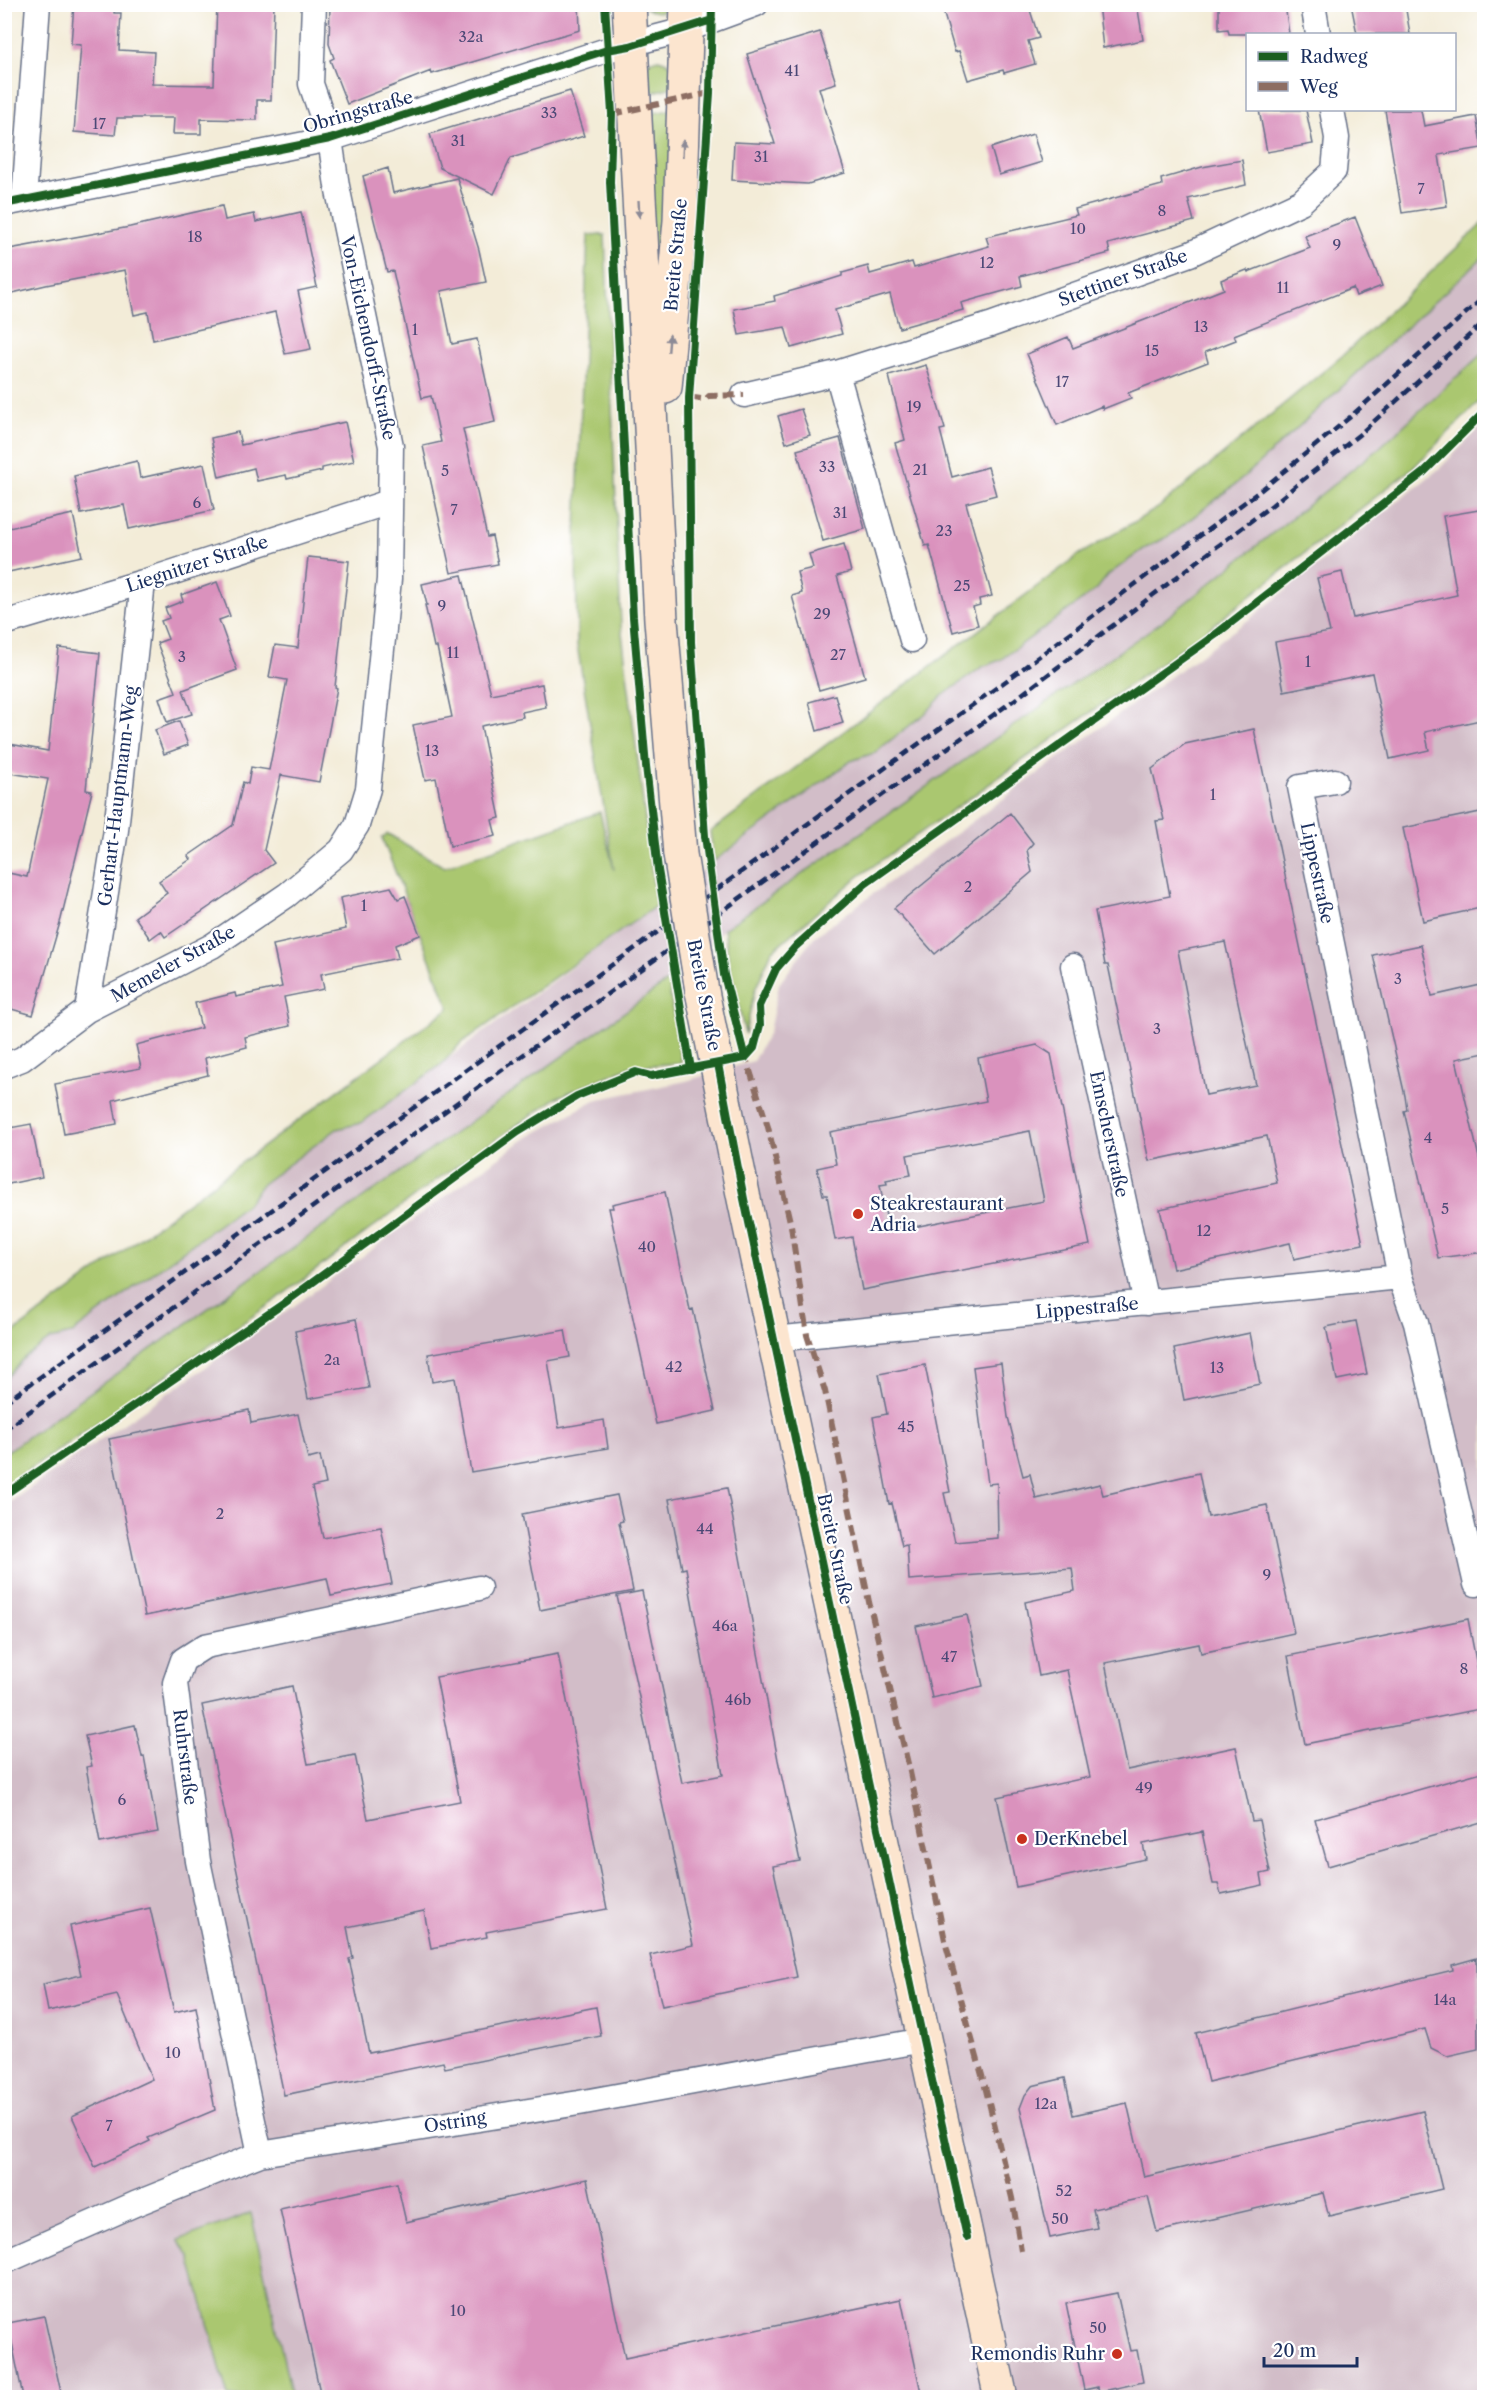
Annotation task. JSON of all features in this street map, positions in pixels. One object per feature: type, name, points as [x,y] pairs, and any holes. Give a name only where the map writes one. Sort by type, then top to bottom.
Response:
[{"type":"street","points":[[14,202],[38,4]]},
{"type":"street","name":"Von-Eichendorff-Straße","points":[[314,4],[311,84],[330,139],[337,186],[391,446],[389,579],[368,789]]},
{"type":"street","name":"Breite Straße","points":[[629,4],[661,620],[680,854],[702,991],[774,1339],[1001,2397]]},
{"type":"street","name":"Obringstraße","points":[[14,202],[330,139],[607,50],[630,46],[688,17],[756,4]]},
{"type":"street","points":[[1312,4],[1318,33]]},
{"type":"street","name":"Breite Straße","points":[[656,506],[680,221],[688,17]]},
{"type":"street","name":"Stettiner Straße","points":[[744,395],[837,373],[1099,288],[1190,254],[1301,202],[1334,171],[1337,138],[1332,111]]},
{"type":"street","points":[[837,373],[912,640]]},
{"type":"street","name":"Liegnitzer Straße","points":[[4,623],[143,582],[389,502]]},
{"type":"street","name":"Gerhart-Hauptmann-Weg","points":[[87,1010],[116,830],[143,582]]},
{"type":"street","name":"Lippestraße","points":[[1335,781],[1300,787],[1400,1277],[1416,1323],[1476,1584]]},
{"type":"street","name":"Memeler Straße","points":[[4,1066],[22,1059],[87,1010],[212,946],[287,895],[340,850],[357,825],[368,789]]},
{"type":"street","name":"Emscherstraße","points":[[1073,966],[1146,1303]]},
{"type":"street","name":"Lippestraße","points":[[774,1339],[1400,1277]]},
{"type":"street","name":"Ruhrstraße","points":[[260,2154],[198,1861],[175,1683],[183,1660],[205,1646],[479,1588]]},
{"type":"street","name":"Ostring","points":[[4,2262],[135,2204],[260,2154],[591,2101],[923,2040]]},
{"type":"shaded area","points":[[1484,256],[1484,352],[1379,448],[1164,620],[724,929],[668,981],[5,1453],[4,1379],[25,1357],[51,1339],[71,1334],[247,1203],[262,1184],[337,1129],[361,1123],[851,761],[874,753],[926,713],[941,697],[982,667],[1000,660],[1097,589],[1108,575],[1144,549],[1169,536],[1242,479]]},
{"type":"shaded area","points":[[1484,424],[1484,2397],[5,2397],[4,1506],[287,1311],[523,1140],[595,1100],[686,1081],[753,1061],[769,1032],[779,984],[814,937],[1251,618],[1440,468]]},
{"type":"green space","points":[[642,5],[674,5],[658,12]]},
{"type":"green space","points":[[658,59],[670,65],[677,86],[642,95],[648,62]]},
{"type":"green space","points":[[676,109],[666,274],[648,277],[643,115]]},
{"type":"green space","points":[[1484,222],[1484,256],[1242,479],[1169,536],[1144,549],[1108,575],[1097,589],[1000,660],[982,667],[941,697],[926,713],[874,753],[851,761],[714,861],[710,832],[1080,554],[1158,508],[1342,356]]},
{"type":"green space","points":[[588,235],[605,235],[621,625],[656,906],[460,1044],[442,1064],[361,1123],[337,1129],[262,1184],[248,1203],[71,1334],[51,1339],[25,1357],[5,1379],[5,1339],[449,1008],[382,838],[388,834],[444,867],[600,812],[614,870],[577,645],[576,529]]},
{"type":"green space","points":[[1484,352],[1484,397],[1415,466],[1207,630],[858,877],[772,951],[755,990],[745,1034],[730,970],[724,929],[1164,620],[1379,448]]},
{"type":"green space","points":[[668,981],[681,1063],[629,1067],[558,1097],[435,1181],[269,1305],[5,1486],[5,1453]]},
{"type":"green space","points":[[251,2213],[292,2397],[228,2397],[190,2257],[178,2240]]},
{"type":"building","points":[[74,4],[114,4],[114,13],[121,13],[119,50],[154,52],[152,84],[214,85],[217,4],[274,4],[271,100],[257,100],[257,120],[201,119],[201,134],[173,134],[174,118],[117,118],[115,135],[74,132],[81,45],[71,44]]},
{"type":"building","points":[[330,4],[579,4],[580,30],[432,74],[431,71],[347,104],[330,60],[334,58],[329,44]]},
{"type":"building","points":[[941,4],[1028,4],[1039,38],[1028,41],[1035,64],[968,80],[959,51],[955,52]]},
{"type":"building","points":[[1098,4],[1137,4],[1143,40],[1103,48]]},
{"type":"building","points":[[1219,4],[1285,4],[1289,33],[1229,34],[1228,29],[1219,30]]},
{"type":"building","points":[[1351,4],[1405,4],[1410,33],[1357,33]]},
{"type":"building","points":[[820,32],[836,83],[819,88],[845,173],[808,184],[732,180],[734,142],[775,144],[747,54]]},
{"type":"building","points":[[570,91],[584,136],[511,158],[494,194],[440,168],[430,134]]},
{"type":"building","points":[[1259,111],[1306,111],[1313,144],[1267,152]]},
{"type":"building","points":[[1385,111],[1421,111],[1424,126],[1476,116],[1482,148],[1439,155],[1447,206],[1402,213]]},
{"type":"building","points":[[1033,134],[1042,162],[999,175],[991,148]]},
{"type":"building","points":[[1242,160],[1246,185],[1188,199],[1194,221],[1108,244],[1110,253],[1020,276],[1022,286],[961,303],[963,310],[899,328],[890,294],[835,310],[842,334],[791,348],[785,327],[739,335],[734,309],[775,301],[774,296],[868,266],[870,274],[912,262],[914,268],[989,246],[986,237],[1077,215],[1075,209],[1162,185],[1161,179],[1202,167]]},
{"type":"building","points":[[388,168],[393,193],[457,178],[479,250],[486,282],[441,291],[452,344],[477,339],[495,422],[463,429],[487,537],[492,536],[498,564],[451,573],[423,446],[441,442],[431,396],[422,398],[393,271],[387,272],[363,176]]},
{"type":"building","points":[[222,206],[225,220],[254,214],[256,222],[301,212],[317,287],[298,291],[311,349],[285,354],[275,312],[153,340],[148,312],[134,315],[125,270],[4,295],[4,250],[130,227]]},
{"type":"building","points":[[1355,217],[1382,286],[1356,296],[1353,288],[1234,335],[1236,340],[1205,352],[1208,362],[1128,393],[1131,398],[1103,409],[1102,406],[1057,425],[1027,354],[1068,337],[1073,348],[1224,289],[1221,280],[1310,248],[1305,236]]},
{"type":"building","points":[[926,365],[945,429],[940,430],[952,477],[988,467],[996,495],[966,503],[992,596],[979,599],[980,605],[973,607],[978,625],[953,632],[929,545],[925,546],[895,443],[905,440],[889,376]]},
{"type":"building","points":[[801,409],[810,435],[786,443],[778,416]]},
{"type":"building","points":[[345,422],[354,461],[287,479],[286,475],[257,481],[254,468],[219,477],[211,438],[238,432],[241,445]]},
{"type":"building","points":[[840,438],[865,529],[823,541],[797,450]]},
{"type":"building","points":[[137,461],[140,478],[204,464],[214,510],[129,529],[124,505],[81,514],[74,476]]},
{"type":"building","points":[[1485,509],[1485,719],[1425,732],[1429,750],[1390,759],[1372,673],[1284,691],[1275,642],[1330,632],[1317,578],[1342,572],[1353,618],[1457,595],[1443,516]]},
{"type":"building","points":[[73,514],[82,556],[4,573],[4,529]]},
{"type":"building","points":[[844,544],[851,572],[837,576],[865,677],[819,690],[792,596],[802,593],[797,572],[813,568],[809,554]]},
{"type":"building","points":[[308,557],[349,561],[335,687],[337,688],[319,782],[281,775],[264,850],[274,863],[165,937],[161,931],[150,939],[135,917],[167,893],[159,881],[191,859],[188,856],[233,825],[243,782],[248,784],[251,767],[269,770],[287,680],[269,677],[275,645],[298,648]]},
{"type":"building","points":[[462,575],[491,694],[542,684],[546,707],[522,712],[523,717],[481,726],[500,818],[492,820],[496,836],[450,846],[436,778],[425,780],[413,725],[452,717],[437,647],[434,647],[422,584]]},
{"type":"building","points":[[217,582],[230,616],[219,620],[237,670],[183,690],[192,714],[167,722],[159,698],[176,692],[157,643],[168,639],[161,621],[169,618],[165,608],[183,601],[181,595]]},
{"type":"building","points":[[59,648],[100,653],[86,790],[92,791],[61,919],[33,1015],[4,1007],[4,872],[27,877],[48,779],[10,773],[4,757],[4,743],[48,751]]},
{"type":"building","points":[[835,695],[843,723],[817,731],[809,702]]},
{"type":"building","points":[[179,721],[188,745],[164,754],[155,730]]},
{"type":"building","points":[[1254,729],[1363,1244],[1294,1259],[1290,1243],[1173,1269],[1160,1209],[1277,1183],[1267,1136],[1149,1161],[1108,965],[1105,965],[1095,911],[1170,896],[1156,821],[1164,820],[1152,769],[1185,744]],"holes":[[[1225,942],[1256,1085],[1206,1095],[1178,951]]]},
{"type":"building","points":[[1485,811],[1485,907],[1423,921],[1403,828]]},
{"type":"building","points":[[1010,813],[1033,843],[1027,850],[1032,872],[935,954],[894,908]]},
{"type":"building","points":[[391,887],[398,899],[405,896],[420,935],[395,945],[398,958],[321,974],[324,989],[284,997],[290,1026],[245,1037],[247,1047],[205,1058],[208,1075],[113,1100],[117,1124],[64,1134],[55,1084],[141,1068],[136,1045],[201,1028],[195,1003],[235,993],[236,997],[282,987],[273,945],[346,929],[340,898]]},
{"type":"building","points":[[1421,945],[1432,996],[1485,984],[1485,1053],[1456,1059],[1480,1162],[1485,1161],[1485,1252],[1438,1258],[1404,1111],[1407,1110],[1405,1096],[1373,955]]},
{"type":"building","points":[[1037,1045],[1051,1054],[1090,1245],[862,1290],[852,1237],[835,1240],[827,1195],[823,1195],[817,1168],[836,1164],[830,1132],[986,1101],[978,1058]],"holes":[[[1030,1131],[1044,1201],[889,1232],[880,1185],[887,1184],[886,1180],[911,1175],[907,1155]]]},
{"type":"building","points":[[31,1124],[42,1177],[4,1185],[4,1129]]},
{"type":"building","points":[[665,1192],[690,1310],[693,1309],[715,1411],[656,1424],[609,1208],[613,1208],[612,1204]]},
{"type":"building","points":[[356,1319],[369,1388],[308,1399],[295,1331]]},
{"type":"building","points":[[1356,1321],[1367,1374],[1337,1380],[1326,1327]]},
{"type":"building","points":[[565,1330],[570,1357],[548,1361],[559,1428],[604,1420],[608,1448],[471,1472],[455,1378],[432,1382],[428,1354]]},
{"type":"building","points":[[1250,1333],[1260,1384],[1184,1400],[1174,1349]]},
{"type":"building","points":[[1001,1363],[1008,1417],[1023,1476],[1030,1474],[1036,1499],[1100,1484],[1103,1495],[1199,1473],[1208,1517],[1267,1505],[1294,1633],[1201,1653],[1199,1644],[1105,1663],[1127,1770],[1236,1747],[1252,1821],[1259,1820],[1270,1872],[1261,1874],[1263,1885],[1221,1894],[1218,1884],[1213,1884],[1202,1832],[1143,1844],[1146,1859],[1016,1887],[997,1797],[1090,1777],[1067,1670],[1039,1676],[1025,1602],[1075,1591],[1072,1568],[909,1580],[907,1545],[902,1546],[892,1503],[889,1504],[873,1417],[887,1414],[879,1374],[925,1365],[950,1492],[944,1493],[955,1542],[998,1538],[997,1483],[988,1484],[973,1367]]},
{"type":"building","points":[[249,1410],[251,1423],[298,1414],[308,1459],[320,1456],[326,1484],[312,1487],[323,1538],[381,1527],[392,1584],[331,1596],[327,1578],[145,1616],[109,1439]]},
{"type":"building","points":[[727,1488],[778,1760],[800,1861],[773,1866],[797,1977],[662,2006],[650,1955],[693,1945],[617,1596],[642,1591],[682,1783],[723,1775],[686,1568],[682,1569],[669,1499]]},
{"type":"building","points":[[617,1495],[623,1521],[619,1522],[633,1591],[540,1610],[522,1514]]},
{"type":"building","points":[[967,1615],[983,1686],[932,1698],[916,1626]]},
{"type":"building","points":[[1468,1619],[1485,1708],[1305,1744],[1288,1656]]},
{"type":"building","points":[[558,1654],[607,1909],[486,1932],[487,1937],[431,1948],[424,1911],[347,1927],[353,1958],[349,1959],[369,2053],[596,2007],[601,2036],[445,2068],[443,2062],[284,2095],[202,1705],[292,1686],[308,1764],[355,1755],[368,1819],[460,1801],[436,1677]]},
{"type":"building","points":[[135,1725],[142,1757],[144,1756],[158,1832],[100,1843],[86,1767],[92,1766],[85,1736]]},
{"type":"building","points":[[1485,1771],[1485,1821],[1328,1866],[1315,1819]]},
{"type":"building","points":[[150,1908],[174,2012],[196,2007],[215,2110],[148,2138],[150,2141],[95,2167],[72,2116],[152,2079],[117,1995],[48,2011],[43,1984],[81,1975],[70,1926]]},
{"type":"building","points":[[1477,1958],[1478,2049],[1447,2056],[1431,2048],[1425,2029],[1208,2082],[1196,2033],[1453,1970],[1452,1965]]},
{"type":"building","points":[[1065,2078],[1073,2115],[1127,2103],[1144,2177],[1423,2111],[1442,2189],[1329,2216],[1323,2193],[1157,2232],[1148,2197],[1093,2209],[1097,2228],[1050,2238],[1020,2108],[1025,2095],[1032,2086]]},
{"type":"building","points":[[587,2179],[625,2358],[901,2299],[922,2397],[321,2397],[280,2209],[397,2183],[406,2222]]},
{"type":"building","points":[[1117,2293],[1130,2351],[1137,2350],[1143,2382],[1099,2392],[1098,2387],[1084,2390],[1066,2303]]},
{"type":"building","points":[[44,2316],[62,2397],[23,2397],[8,2323]]},
{"type":"railway","points":[[4,1403],[1010,678],[1261,490],[1349,418],[1484,297]]},
{"type":"railway","points":[[4,1430],[1021,695],[1272,505],[1361,433],[1484,322]]},
{"type":"marked path","points":[[612,114],[710,93]]},
{"type":"marked path","points":[[689,398],[706,399],[709,396],[744,395]]},
{"type":"marked path","points":[[744,1052],[768,1127],[791,1226],[807,1335],[825,1391],[869,1602],[910,1772],[946,1945],[986,2090],[1012,2198],[1021,2251]]},
{"type":"cycle path","points":[[605,4],[612,114],[610,182],[633,617],[658,870],[691,1069]]},
{"type":"cycle path","points":[[712,4],[710,93],[689,398],[691,642],[705,836],[724,975],[745,1058]]},
{"type":"cycle path","points":[[4,204],[330,139],[607,50],[630,46],[712,20]]},
{"type":"cycle path","points":[[4,1495],[283,1304],[518,1132],[577,1096],[636,1072],[651,1076],[745,1058],[754,1048],[760,1025],[759,1006],[776,969],[796,946],[865,884],[1215,635],[1423,473],[1484,412]]},
{"type":"cycle path","points":[[718,1064],[744,1199],[967,2237]]},
{"type":"place","name":"Steakrestaurant Adria","points":[[858,1214]]},
{"type":"place","name":"DerKnebel","points":[[1022,1839]]},
{"type":"place","name":"Remondis Ruhr","points":[[1117,2354]]}]
